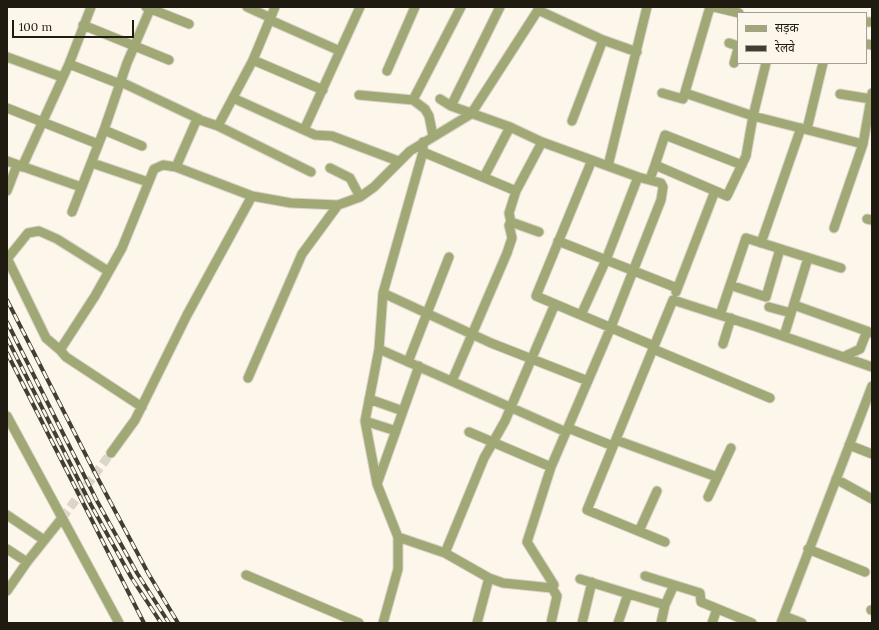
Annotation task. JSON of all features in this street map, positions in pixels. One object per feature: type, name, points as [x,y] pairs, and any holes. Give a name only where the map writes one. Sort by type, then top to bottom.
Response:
[{"type":"street","points":[[7,191],[69,64],[91,7]]},
{"type":"street","points":[[247,7],[340,51]]},
{"type":"street","points":[[218,126],[253,60],[275,7]]},
{"type":"street","points":[[304,130],[360,7]]},
{"type":"street","points":[[386,70],[415,7]]},
{"type":"street","points":[[413,100],[461,7]]},
{"type":"street","points":[[451,106],[500,7]]},
{"type":"street","points":[[608,166],[647,7]]},
{"type":"street","points":[[662,93],[683,99],[710,7]]},
{"type":"street","points":[[714,7],[737,13]]},
{"type":"street","points":[[72,212],[92,163],[120,83],[149,8],[189,24]]},
{"type":"street","points":[[60,350],[95,296],[122,248],[148,182],[154,169],[159,166],[176,167],[252,196],[291,203],[338,205],[360,197],[374,187],[398,161],[422,142],[471,114],[539,9],[603,40],[637,52]]},
{"type":"street","points":[[83,25],[169,60]]},
{"type":"street","points":[[572,121],[603,40]]},
{"type":"street","points":[[734,63],[737,52]]},
{"type":"street","points":[[7,56],[62,77]]},
{"type":"street","points":[[253,60],[323,90]]},
{"type":"street","points":[[69,64],[120,83],[199,119],[218,126],[311,172]]},
{"type":"street","points":[[655,165],[727,196],[746,156],[753,116],[766,64]]},
{"type":"street","points":[[761,243],[804,128],[823,64]]},
{"type":"street","points":[[685,93],[753,116],[864,144]]},
{"type":"street","points":[[834,228],[864,144],[871,96],[840,94]]},
{"type":"street","points":[[359,95],[413,100],[425,109],[429,116],[433,136]]},
{"type":"street","points":[[233,98],[315,135],[332,136],[398,161]]},
{"type":"street","points":[[440,99],[451,106],[510,127],[542,142],[638,177],[661,183],[664,192],[611,327],[551,467],[527,542],[554,585]]},
{"type":"street","points":[[7,108],[98,144]]},
{"type":"street","points":[[176,167],[199,119]]},
{"type":"street","points":[[484,177],[510,127]]},
{"type":"street","points":[[104,130],[142,146]]},
{"type":"street","points":[[650,179],[665,135],[742,165]]},
{"type":"street","points":[[383,623],[398,569],[398,537],[377,484],[365,421],[379,349],[383,293],[423,152],[422,142]]},
{"type":"street","points":[[452,381],[512,238],[509,226],[511,222],[509,213],[516,191],[542,142]]},
{"type":"street","points":[[423,152],[516,191]]},
{"type":"street","points":[[592,160],[536,296],[611,327],[770,398]]},
{"type":"street","points":[[7,161],[81,187]]},
{"type":"street","points":[[92,163],[148,182]]},
{"type":"street","points":[[330,168],[350,178],[360,197]]},
{"type":"street","points":[[581,315],[606,260],[638,177]]},
{"type":"street","points":[[665,542],[587,510],[673,300],[715,191]]},
{"type":"street","points":[[111,453],[128,432],[142,407],[187,315],[252,196]]},
{"type":"street","points":[[248,378],[302,254],[338,205]]},
{"type":"street","points":[[511,222],[539,232]]},
{"type":"street","points":[[108,271],[57,239],[39,231],[28,232],[7,259],[46,338],[66,357],[142,407]]},
{"type":"street","points":[[720,315],[746,238],[841,268]]},
{"type":"street","points":[[558,241],[677,288]]},
{"type":"street","points":[[730,285],[766,297],[780,249]]},
{"type":"street","points":[[408,362],[449,257]]},
{"type":"street","points":[[784,336],[808,258]]},
{"type":"street","points":[[383,293],[472,334],[588,381]]},
{"type":"street","points":[[673,300],[731,318],[872,367]]},
{"type":"street","points":[[445,553],[484,458],[494,442],[511,406],[530,358],[555,304]]},
{"type":"street","points":[[769,307],[792,309],[869,332],[860,349],[844,357]]},
{"type":"street","points":[[723,344],[731,318]]},
{"type":"street","points":[[379,349],[567,430],[614,443],[717,477]]},
{"type":"street","points":[[377,484],[419,366]]},
{"type":"street","points":[[802,623],[782,619],[872,386]]},
{"type":"street","points":[[369,399],[403,411]]},
{"type":"street","points":[[7,416],[119,623]]},
{"type":"street","points":[[365,421],[396,431]]},
{"type":"street","points":[[469,432],[551,467]]},
{"type":"street","points":[[849,445],[872,454]]},
{"type":"street","points":[[708,497],[731,448]]},
{"type":"street","points":[[836,479],[872,499]]},
{"type":"street","points":[[639,531],[656,491]]},
{"type":"street","points":[[7,515],[44,540]]},
{"type":"street","points":[[7,591],[27,562],[62,518]]},
{"type":"street","points":[[398,537],[445,553],[489,578],[503,583],[552,588],[557,596],[551,623]]},
{"type":"street","points":[[7,549],[27,562]]},
{"type":"street","points":[[808,549],[865,572]]},
{"type":"street","points":[[246,575],[359,623]]},
{"type":"street","points":[[645,576],[700,593],[701,602],[752,623]]},
{"type":"street","points":[[477,623],[489,578]]},
{"type":"street","points":[[580,579],[665,605]]},
{"type":"street","points":[[582,623],[592,582]]},
{"type":"street","points":[[661,623],[665,605],[674,585]]},
{"type":"street","points":[[618,623],[628,594]]},
{"type":"street","points":[[712,623],[717,609]]},
{"type":"tunnel","points":[[62,518],[111,453]]},
{"type":"railway","points":[[7,300],[96,475],[148,573],[178,623]]},
{"type":"railway","points":[[7,322],[97,501],[137,573],[169,623]]},
{"type":"railway","points":[[7,338],[91,505],[131,577],[161,623]]},
{"type":"railway","points":[[7,353],[144,623]]}]
